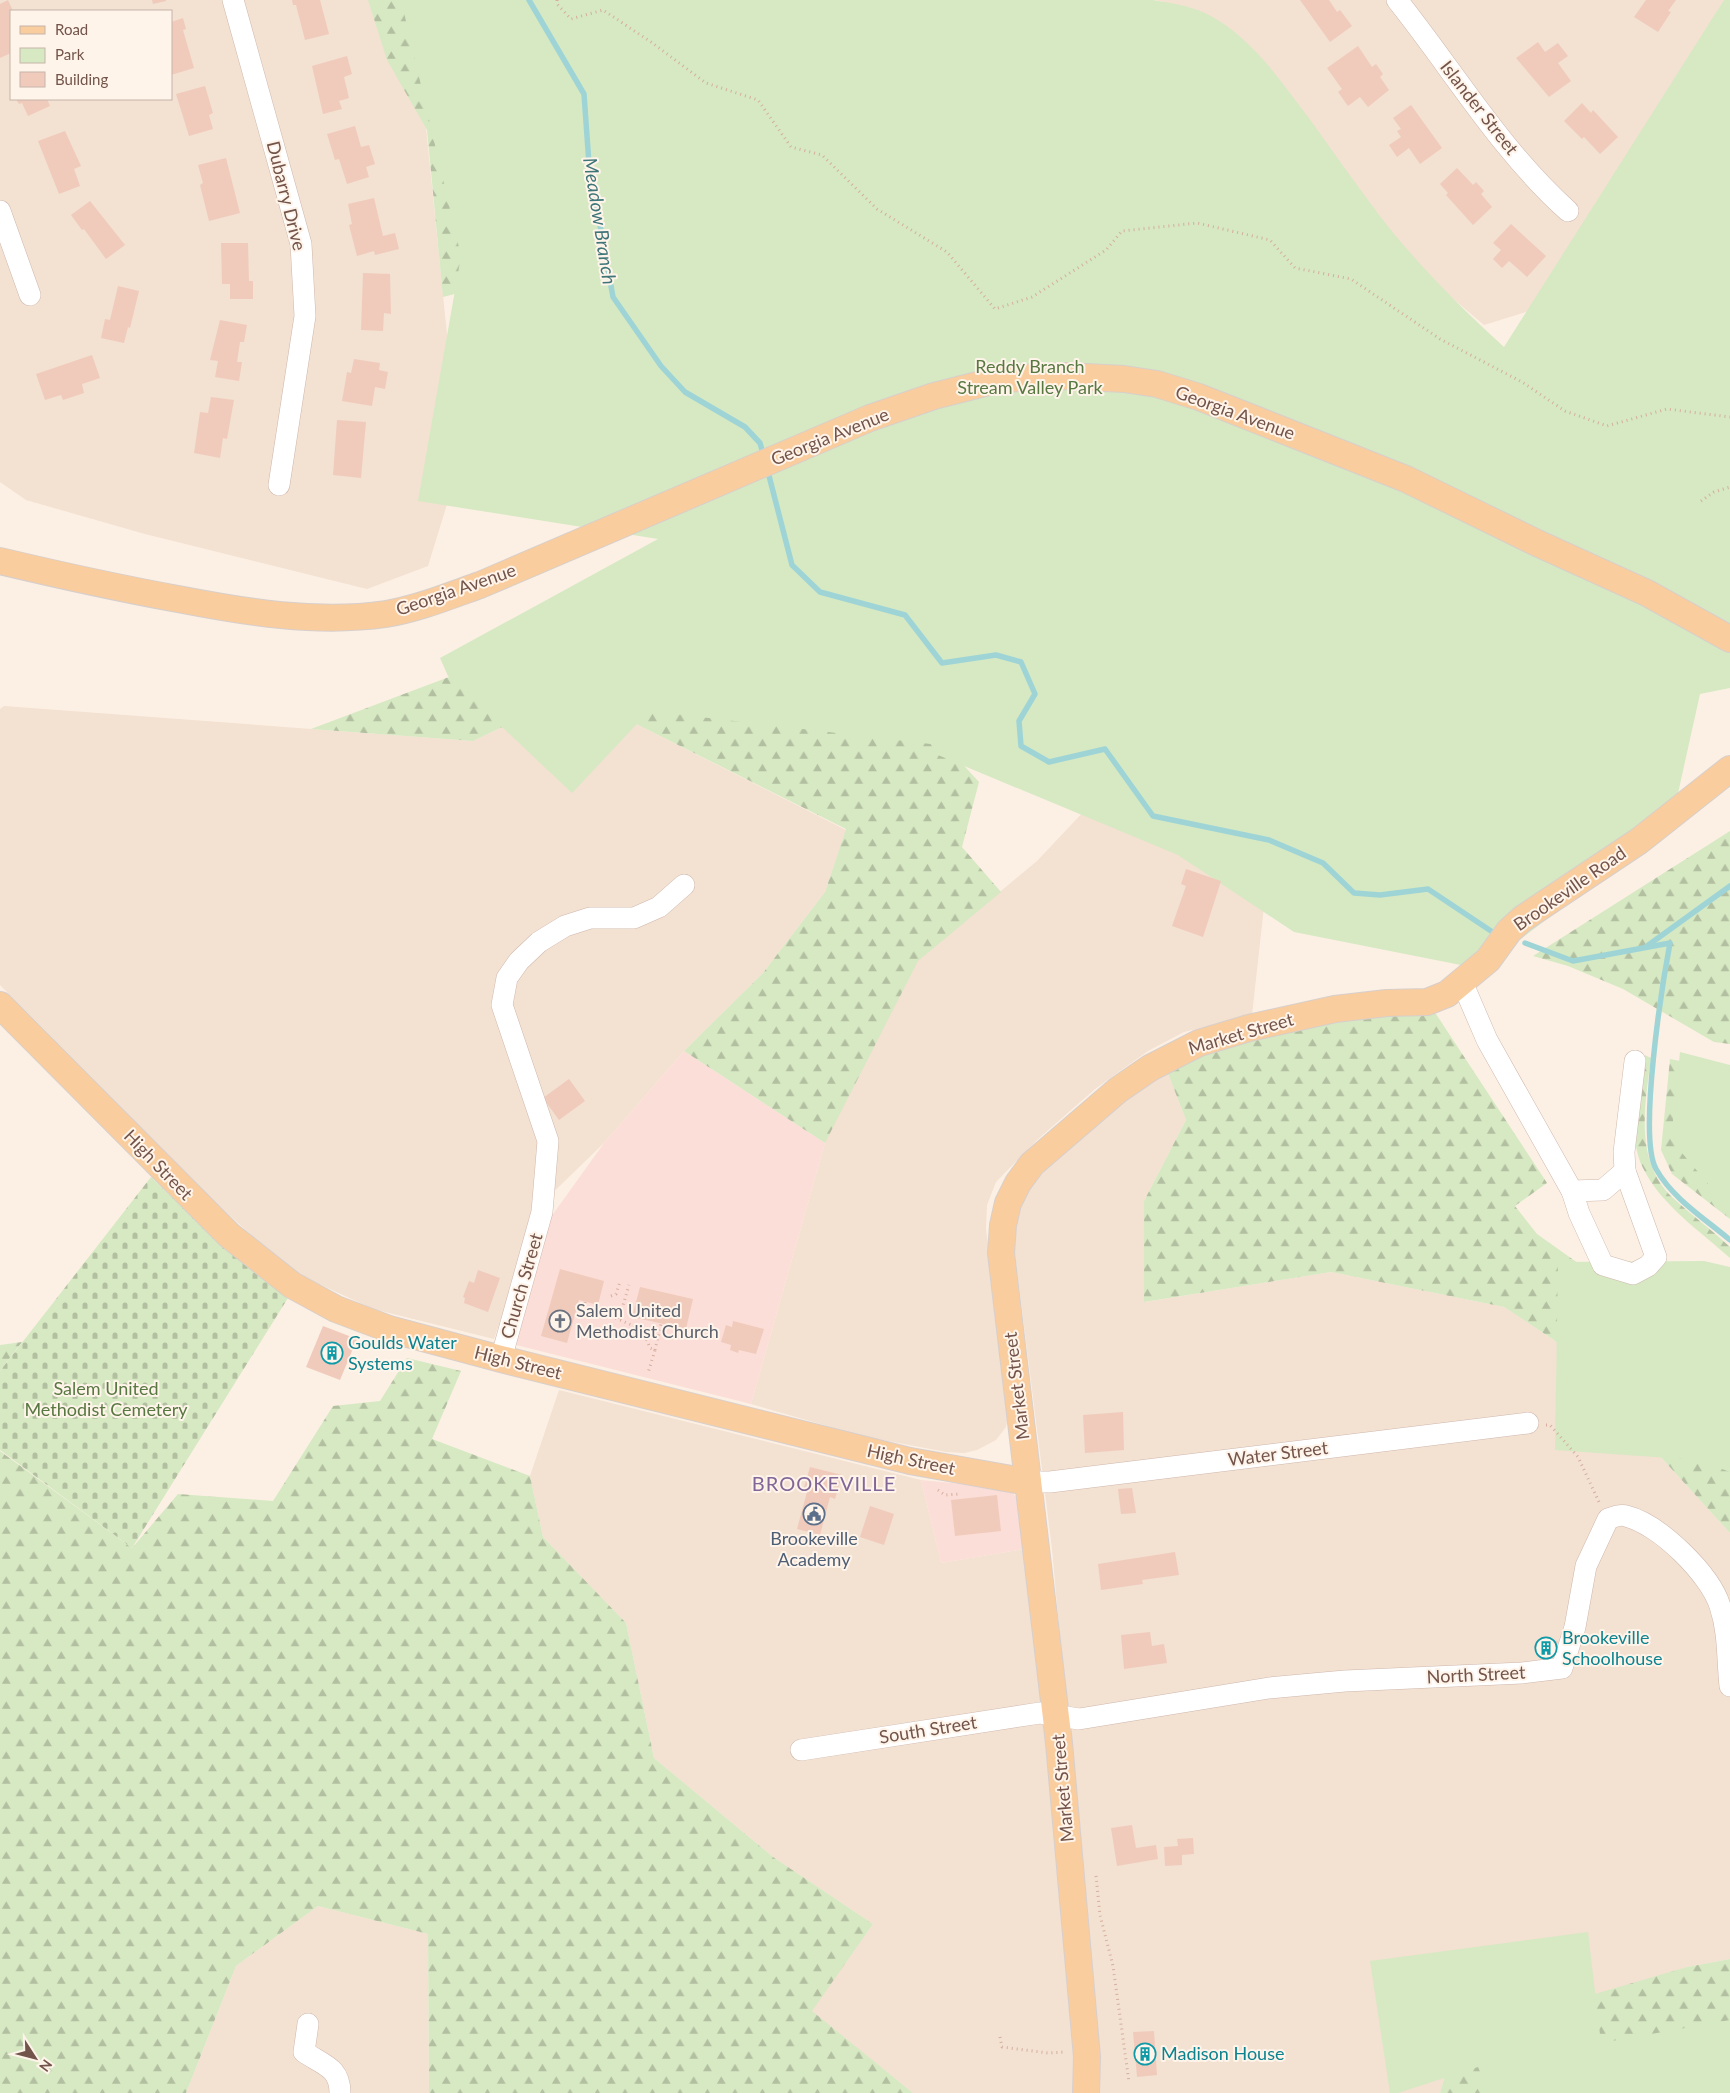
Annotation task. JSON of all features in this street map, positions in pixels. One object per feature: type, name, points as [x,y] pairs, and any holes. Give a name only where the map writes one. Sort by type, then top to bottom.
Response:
[{"type":"main road","name":"Georgia Avenue","points":[[0,561],[85,582],[236,610],[333,618],[378,615],[434,601],[480,585],[669,506],[870,418],[934,396],[1001,379],[1067,376],[1124,379],[1157,384],[1199,397],[1406,479],[1537,543],[1647,593],[1730,638]]},
{"type":"main road","name":"Georgia Avenue","points":[[1647,593],[1730,617]]},
{"type":"main road","name":"Brookeville Road","points":[[1685,805],[1730,755]]},
{"type":"main road","name":"Brookeville Road","points":[[1462,982],[1488,960],[1509,931],[1522,919],[1639,841],[1730,769]]},
{"type":"main road","name":"Market Street","points":[[1086,2093],[1086,2047],[1056,1716],[1001,1253],[1003,1225],[1008,1203],[1018,1183],[1032,1164],[1118,1090],[1170,1056],[1199,1043],[1249,1028],[1335,1009],[1386,1003],[1426,1002],[1447,994],[1462,982]]},
{"type":"main road","name":"High Street","points":[[0,1005],[206,1213],[248,1251],[292,1285],[321,1301],[358,1318],[397,1331],[501,1359],[910,1461],[1028,1482]]},
{"type":"street","name":"Dubarry Drive","points":[[232,0],[302,244],[304,316],[279,485]]},
{"type":"street","name":"Islander Street","points":[[1397,0],[1481,114],[1548,193],[1568,210]]},
{"type":"street","points":[[0,211],[30,295]]},
{"type":"street","name":"Church Street","points":[[501,1359],[542,1212],[548,1141],[502,1005],[507,978],[519,961],[539,942],[565,926],[590,918],[634,918],[659,908],[684,885]]},
{"type":"street","points":[[1462,982],[1487,1040],[1572,1191],[1582,1221],[1603,1265],[1633,1274],[1648,1266],[1656,1257],[1625,1171],[1624,1152],[1635,1062]]},
{"type":"street","points":[[1572,1191],[1603,1190],[1625,1171]]},
{"type":"street","name":"Water Street","points":[[1028,1482],[1050,1482],[1528,1423]]},
{"type":"street","points":[[1608,1519],[1625,1515],[1648,1525],[1671,1542],[1696,1567],[1720,1604],[1727,1633],[1730,1686]]},
{"type":"street","name":"North Street","points":[[1056,1716],[1079,1719],[1269,1688],[1336,1682],[1522,1673],[1562,1668],[1575,1627],[1586,1566],[1608,1519]]},
{"type":"street","name":"South Street","points":[[801,1750],[1040,1713],[1056,1716]]},
{"type":"street","points":[[308,2024],[304,2052],[330,2067],[340,2079],[340,2093]]},
{"type":"path","points":[[557,0],[557,4],[571,19],[603,10],[651,42],[706,83],[758,100],[791,147],[822,155],[877,210],[948,252],[995,309],[1032,297],[1106,250],[1122,231],[1197,223],[1270,240],[1296,268],[1350,279],[1440,339],[1522,382],[1574,414],[1607,426],[1667,409],[1730,417]]},
{"type":"path","points":[[1701,501],[1714,492],[1730,487]]},
{"type":"path","points":[[611,1296],[616,1294],[620,1282]]},
{"type":"path","points":[[619,1320],[629,1285]]},
{"type":"path","points":[[585,1302],[584,1309],[643,1330],[650,1348],[655,1350]]},
{"type":"path","points":[[648,1375],[661,1324]]},
{"type":"path","points":[[1528,1423],[1550,1425],[1578,1457],[1608,1519]]},
{"type":"path","points":[[928,1489],[937,1489],[945,1495],[963,1494]]},
{"type":"path","points":[[1095,1873],[1100,1915],[1113,1966],[1129,2082]]},
{"type":"shaded area","points":[[0,0],[413,0],[460,462],[428,566],[367,589],[145,534],[26,500],[0,482]]},
{"type":"shaded area","points":[[1154,0],[1730,0],[1597,290],[1484,325],[1438,286],[1164,2]]},
{"type":"shaded area","points":[[563,698],[636,724],[846,830],[825,892],[763,973],[684,1051],[604,1143],[539,1206],[494,1339],[373,1309],[300,1275],[263,1246],[225,1211],[0,985],[0,709],[4,706],[473,741]]},
{"type":"shaded area","points":[[1122,771],[1268,871],[1252,1015],[1184,1032],[1148,1051],[1095,1089],[1037,1140],[996,1182],[987,1205],[986,1229],[1009,1408],[1006,1427],[996,1440],[977,1450],[964,1453],[946,1452],[862,1436],[751,1404],[825,1143],[829,1117],[918,960],[1037,861]]},
{"type":"shaded area","points":[[684,1051],[825,1143],[751,1404],[512,1344],[548,1221],[604,1143]]},
{"type":"shaded area","points":[[1167,1071],[1186,1120],[1144,1201],[1145,1302],[1331,1272],[1504,1307],[1554,1340],[1730,1533],[1730,1959],[1687,1967],[1450,2058],[1440,2093],[1096,2093],[1099,2069],[1052,1549],[1015,1254],[1015,1229],[1021,1206],[1030,1187],[1046,1168],[1138,1088]]},
{"type":"shaded area","points":[[559,1390],[921,1480],[941,1563],[1024,1549],[1062,1875],[1075,2044],[1075,2093],[913,2093],[811,2011],[873,1924],[773,1857],[654,1758],[626,1623],[543,1537],[530,1476]]},
{"type":"shaded area","points":[[921,1480],[994,1487],[1011,1491],[1017,1498],[1024,1549],[941,1563]]},
{"type":"shaded area","points":[[318,1906],[428,1934],[429,2093],[186,2093],[236,1966]]},
{"type":"green space","points":[[368,0],[508,0],[524,276],[443,297],[427,130],[387,60]]},
{"type":"green space","name":"Reddy Branch Stream Valley Park","points":[[401,0],[1153,0],[1193,8],[1221,22],[1236,33],[1262,59],[1286,88],[1370,203],[1408,251],[1504,347],[1724,0],[1730,0],[1730,688],[1700,694],[1671,825],[1481,969],[1294,932],[1178,855],[933,753],[939,745],[649,711],[572,793],[448,676],[440,658],[658,539],[418,501],[461,256]]},
{"type":"green space","points":[[486,663],[901,697],[979,782],[962,847],[1001,892],[918,961],[825,1143],[684,1051],[763,973],[825,892],[846,829],[636,724],[563,698],[473,741],[311,729]]},
{"type":"green space","points":[[1730,831],[1730,1044],[1714,1042],[1623,989],[1568,966],[1533,956]]},
{"type":"green space","points":[[1414,1013],[1436,1014],[1547,1183],[1515,1206],[1537,1234],[1730,1371],[1730,1533],[1554,1340],[1504,1307],[1331,1272],[1144,1302],[1144,1201],[1186,1120],[1167,1071],[1226,1047],[1257,1038],[1350,1020]]},
{"type":"green space","points":[[1680,1052],[1730,1065],[1730,1210],[1671,1140]]},
{"type":"green space","points":[[1645,1055],[1651,1058],[1646,1094],[1645,1131],[1647,1149],[1652,1166],[1660,1182],[1672,1197],[1730,1247],[1730,1258],[1671,1206],[1660,1194],[1643,1168],[1638,1156],[1634,1127],[1639,1082]]},
{"type":"green space","points":[[1670,1059],[1730,1071],[1730,1219],[1672,1174],[1661,1150]]},
{"type":"green space","name":"Salem United Methodist Cemetery","points":[[151,1177],[200,1225],[288,1298],[132,1548],[0,1450],[0,1371]]},
{"type":"green space","points":[[1704,1261],[1730,1267],[1730,1472],[1697,1460],[1555,1450],[1558,1262]]},
{"type":"green space","points":[[22,1342],[0,1371],[0,1345]]},
{"type":"green space","points":[[407,1358],[461,1371],[432,1439],[530,1476],[543,1537],[626,1623],[654,1758],[773,1857],[873,1924],[812,2011],[913,2093],[429,2093],[428,1934],[318,1906],[236,1966],[186,2093],[0,2093],[0,1451],[132,1548],[178,1494],[273,1501],[333,1406],[380,1401]]},
{"type":"green space","points":[[1588,1932],[1601,2043],[1730,2020],[1730,2093],[1489,2093],[1478,2067],[1398,2093],[1390,2093],[1370,1961]]},
{"type":"green space","points":[[1730,1959],[1730,2093],[1440,2093],[1450,2058],[1492,2024],[1687,1967]]},
{"type":"building","points":[[8,0],[13,10],[10,10],[10,53],[0,58],[0,4]]},
{"type":"building","points":[[152,0],[166,0],[166,1],[153,4]]},
{"type":"building","points":[[292,0],[320,0],[329,34],[305,40],[296,5],[293,5]]},
{"type":"building","points":[[1300,0],[1329,0],[1337,12],[1340,10],[1352,26],[1330,42]]},
{"type":"building","points":[[1646,0],[1676,0],[1668,11],[1671,12],[1658,32],[1634,17]]},
{"type":"building","points":[[183,18],[186,29],[183,30],[194,68],[172,75],[172,22]]},
{"type":"building","points":[[1538,42],[1545,52],[1558,43],[1568,56],[1558,63],[1571,81],[1549,97],[1516,58]]},
{"type":"building","points":[[1358,46],[1372,67],[1376,64],[1383,74],[1380,77],[1389,90],[1368,107],[1360,97],[1348,106],[1338,92],[1342,89],[1327,68]]},
{"type":"building","points":[[347,56],[352,74],[344,77],[349,98],[339,101],[342,109],[323,114],[312,66]]},
{"type":"building","points":[[205,86],[213,113],[209,115],[213,129],[189,136],[176,94]]},
{"type":"building","points":[[17,100],[47,100],[50,106],[28,116],[22,103],[19,104]]},
{"type":"building","points":[[1582,103],[1591,113],[1593,110],[1618,137],[1600,154],[1584,137],[1582,139],[1564,121]]},
{"type":"building","points":[[1411,105],[1442,148],[1420,164],[1409,148],[1397,157],[1389,145],[1401,137],[1397,131],[1401,129],[1393,118]]},
{"type":"building","points":[[355,126],[361,147],[369,145],[375,164],[366,167],[369,177],[347,184],[339,159],[335,160],[327,134]]},
{"type":"building","points":[[65,131],[81,166],[74,169],[80,186],[59,194],[38,141]]},
{"type":"building","points":[[226,158],[240,213],[209,221],[200,185],[203,183],[198,165]]},
{"type":"building","points":[[1457,168],[1473,185],[1476,182],[1484,191],[1481,194],[1492,207],[1473,225],[1446,195],[1448,193],[1440,184]]},
{"type":"building","points":[[374,198],[383,236],[395,233],[399,249],[375,255],[374,251],[357,256],[349,225],[352,224],[348,204]]},
{"type":"building","points":[[90,201],[125,245],[106,259],[71,215]]},
{"type":"building","points":[[1511,224],[1546,256],[1527,277],[1509,261],[1502,268],[1493,259],[1501,250],[1493,243]]},
{"type":"building","points":[[221,243],[248,243],[249,281],[253,281],[253,299],[230,299],[230,284],[222,284]]},
{"type":"building","points":[[363,273],[390,274],[391,314],[384,313],[383,331],[361,330]]},
{"type":"building","points":[[118,286],[139,291],[130,328],[128,327],[124,343],[101,338],[105,319],[110,320]]},
{"type":"building","points":[[220,320],[247,325],[244,342],[240,342],[237,362],[242,362],[239,381],[215,377],[218,361],[210,360]]},
{"type":"building","points":[[92,355],[100,378],[82,384],[84,393],[63,400],[61,395],[45,400],[36,374]]},
{"type":"building","points":[[354,359],[380,363],[379,370],[388,372],[385,389],[375,387],[372,406],[342,401],[347,372],[351,373]]},
{"type":"building","points":[[211,397],[234,400],[227,439],[223,438],[220,458],[194,453],[200,412],[208,413]]},
{"type":"building","points":[[337,420],[366,422],[361,478],[333,475]]},
{"type":"building","points":[[1186,869],[1221,881],[1203,937],[1172,926],[1186,886],[1181,884]]},
{"type":"building","points":[[569,1079],[585,1101],[559,1120],[543,1098]]},
{"type":"building","name":"Salem United Methodist Church","points":[[560,1269],[604,1281],[598,1305],[579,1300],[567,1343],[541,1336]]},
{"type":"building","points":[[478,1270],[500,1278],[488,1312],[464,1303],[465,1298],[463,1297],[469,1281],[474,1283]]},
{"type":"building","points":[[640,1287],[693,1299],[686,1329],[632,1317]]},
{"type":"building","points":[[733,1321],[764,1329],[756,1354],[739,1350],[738,1353],[730,1350],[731,1345],[721,1342],[726,1325],[732,1327]]},
{"type":"building","name":"Goulds Water Systems","points":[[323,1326],[357,1339],[340,1380],[306,1367]]},
{"type":"building","points":[[1123,1412],[1124,1450],[1085,1453],[1083,1415]]},
{"type":"building","name":"Brookeville Academy","points":[[810,1467],[842,1475],[835,1499],[830,1497],[820,1535],[797,1529],[807,1492],[803,1491]]},
{"type":"building","points":[[1132,1488],[1136,1513],[1121,1514],[1118,1489]]},
{"type":"building","points":[[997,1495],[1001,1531],[955,1536],[951,1500]]},
{"type":"building","points":[[870,1506],[894,1514],[884,1545],[860,1537]]},
{"type":"building","points":[[1175,1552],[1179,1575],[1142,1580],[1143,1584],[1101,1590],[1098,1564]]},
{"type":"building","points":[[1150,1632],[1152,1646],[1164,1644],[1167,1663],[1124,1669],[1121,1635]]},
{"type":"building","name":"Brookeville Schoolhouse","points":[[1542,1638],[1558,1641],[1554,1658],[1538,1654],[1539,1649],[1534,1648],[1536,1641],[1541,1642]]},
{"type":"building","points":[[1132,1825],[1136,1848],[1156,1845],[1158,1859],[1117,1866],[1111,1828]]},
{"type":"building","points":[[1193,1838],[1194,1854],[1182,1855],[1182,1865],[1165,1866],[1164,1847],[1178,1846],[1177,1839]]},
{"type":"building","name":"Madison House","points":[[1154,2031],[1157,2075],[1137,2077],[1133,2032]]},
{"type":"waterway","name":"Meadow Branch","points":[[529,0],[584,94],[589,164],[613,297],[661,366],[685,392],[745,427],[760,443],[764,457]]},
{"type":"waterway","name":"Meadow Branch","points":[[767,468],[792,565],[820,592],[905,615],[942,663],[996,655],[1021,662],[1035,694],[1019,721],[1021,746],[1049,762],[1105,749],[1153,816],[1269,840],[1323,863],[1354,893],[1380,895],[1428,889],[1491,931]]},
{"type":"waterway","points":[[1647,946],[1730,886]]},
{"type":"waterway","points":[[1525,943],[1573,961],[1670,943],[1653,1060],[1649,1126],[1651,1152],[1656,1169],[1671,1190],[1730,1240]]},
{"type":"place","name":"Salem United Methodist Church","points":[[560,1321]]},
{"type":"place","name":"Goulds Water Systems","points":[[332,1353]]},
{"type":"place","name":"Brookeville Academy","points":[[814,1514]]},
{"type":"place","name":"Brookeville Schoolhouse","points":[[1546,1648]]},
{"type":"place","name":"Madison House","points":[[1145,2054]]},
{"type":"district","name":"BROOKEVILLE","points":[[824,1484]]}]
